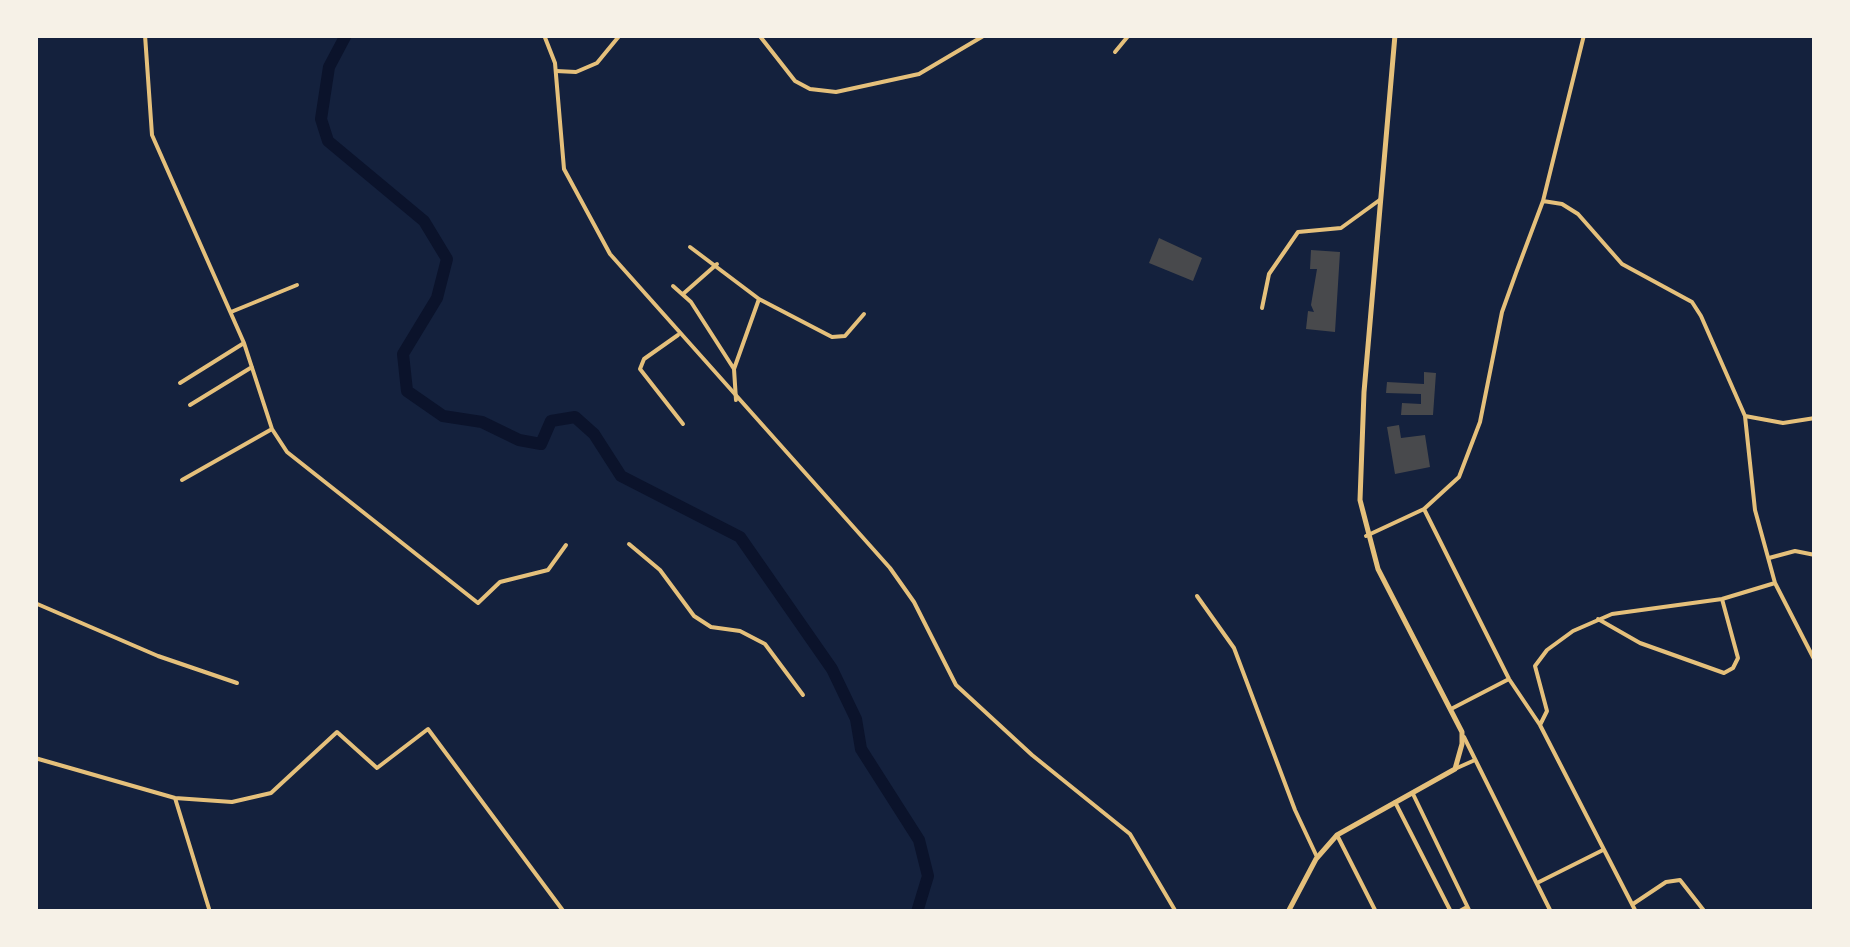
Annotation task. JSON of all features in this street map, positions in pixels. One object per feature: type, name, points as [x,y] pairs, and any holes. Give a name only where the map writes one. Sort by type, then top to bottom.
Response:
[{"type":"highway","points":[[1288,912],[1317,857],[1337,835],[1456,769],[1462,732],[1378,569],[1366,536],[1361,468],[1395,35]]},
{"type":"street","points":[[146,35],[152,135],[244,343],[272,430],[287,452],[478,603],[500,582],[548,570],[566,546]]},
{"type":"street","points":[[544,35],[556,70],[558,139],[567,179],[610,254],[678,335],[890,568],[914,602],[956,685],[1032,755],[1130,834],[1176,912]]},
{"type":"street","points":[[556,70],[576,72],[596,63],[620,35]]},
{"type":"street","points":[[760,35],[795,80],[810,89],[836,92],[919,74],[985,35]]},
{"type":"street","points":[[1115,52],[1129,35]]},
{"type":"street","points":[[1366,536],[1424,509],[1459,477],[1469,456],[1502,312],[1543,202],[1584,35]]},
{"type":"street","points":[[1262,308],[1269,274],[1298,232],[1341,228],[1381,199]]},
{"type":"street","points":[[1543,202],[1570,208],[1622,264],[1692,302],[1720,352],[1745,416],[1755,510],[1774,582],[1815,660]]},
{"type":"street","points":[[690,247],[760,300],[832,337],[845,336],[864,314]]},
{"type":"street","points":[[684,294],[717,264]]},
{"type":"street","points":[[231,312],[296,286]]},
{"type":"street","points":[[673,286],[684,294],[734,369]]},
{"type":"street","points":[[736,400],[734,369],[760,300]]},
{"type":"street","points":[[678,335],[650,354],[640,369],[684,424]]},
{"type":"street","points":[[180,383],[244,343]]},
{"type":"street","points":[[190,405],[252,366]]},
{"type":"street","points":[[1745,416],[1783,423],[1815,418]]},
{"type":"street","points":[[182,480],[272,430]]},
{"type":"street","points":[[1424,509],[1509,679],[1540,725],[1636,912]]},
{"type":"street","points":[[628,544],[660,570],[694,616],[711,627],[746,632],[765,644],[802,695]]},
{"type":"street","points":[[1769,558],[1795,551],[1815,555]]},
{"type":"street","points":[[1540,725],[1547,710],[1535,677],[1539,659],[1573,631],[1598,619],[1722,599],[1774,582]]},
{"type":"street","points":[[1198,596],[1234,648],[1294,810],[1317,857]]},
{"type":"street","points":[[1598,619],[1640,643],[1724,672],[1733,668],[1738,658],[1722,599]]},
{"type":"street","points":[[35,604],[158,656],[237,683]]},
{"type":"street","points":[[1450,710],[1509,679]]},
{"type":"street","points":[[35,758],[176,798],[232,802],[271,793],[337,732],[376,768],[428,729],[564,912]]},
{"type":"street","points":[[1462,732],[1551,912]]},
{"type":"street","points":[[1456,769],[1475,760]]},
{"type":"street","points":[[1395,802],[1454,912],[1468,910],[1413,794]]},
{"type":"street","points":[[176,798],[210,912]]},
{"type":"street","points":[[1337,835],[1376,912]]},
{"type":"street","points":[[1537,882],[1603,850]]},
{"type":"street","points":[[1632,904],[1674,880],[1685,883],[1705,912]]},
{"type":"building","points":[[1159,238],[1202,258],[1193,281],[1149,263]]},
{"type":"building","points":[[1311,250],[1340,252],[1335,332],[1306,329],[1308,311],[1314,312],[1311,305],[1317,269],[1310,269]]},
{"type":"building","points":[[1424,372],[1436,373],[1433,415],[1401,415],[1402,403],[1421,404],[1421,394],[1386,393],[1387,382],[1424,384]]},
{"type":"building","points":[[1399,425],[1401,438],[1425,435],[1430,467],[1395,474],[1387,427]]},
{"type":"waterway","points":[[346,35],[329,67],[321,119],[328,141],[424,221],[447,259],[437,298],[403,354],[407,391],[443,416],[482,422],[519,440],[541,444],[551,421],[575,417],[594,434],[621,476],[740,537],[832,669],[856,719],[861,749],[919,840],[928,876],[917,912]]}]
